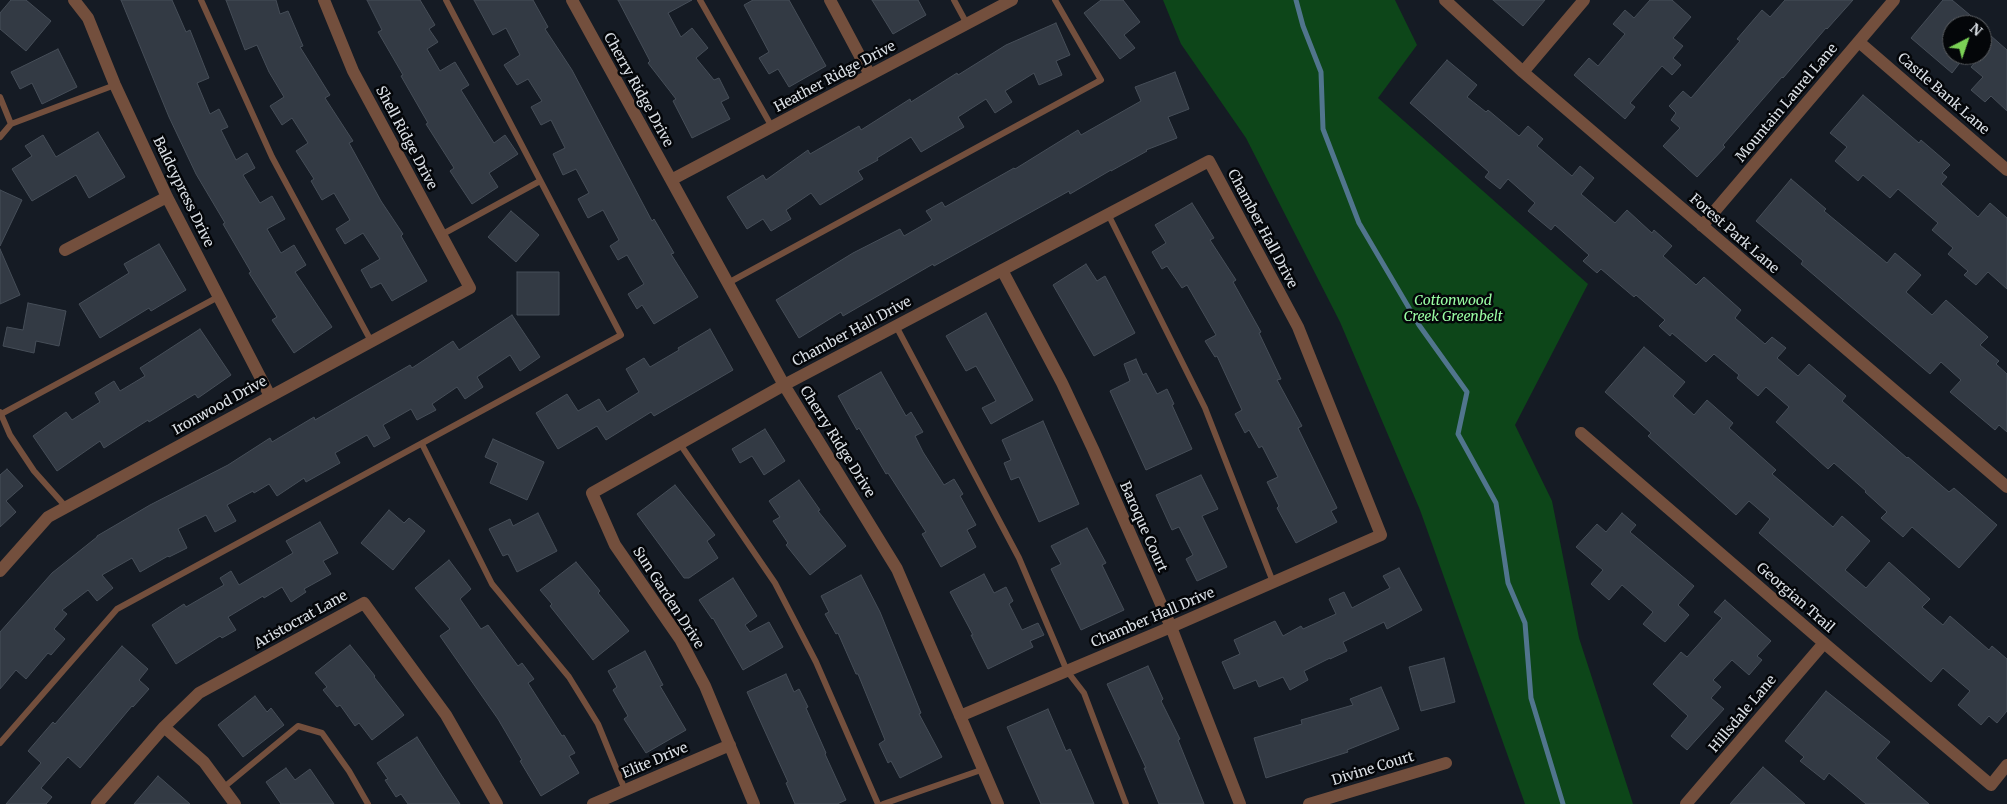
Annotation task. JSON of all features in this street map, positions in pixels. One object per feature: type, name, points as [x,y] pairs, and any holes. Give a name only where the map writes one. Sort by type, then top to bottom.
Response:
[{"type":"street","name":"Baldcypress Drive","points":[[74,0],[88,18],[115,85],[167,196],[270,396]]},
{"type":"street","name":"Shell Ridge Drive","points":[[324,0],[353,71],[470,288]]},
{"type":"street","name":"Cherry Ridge Drive","points":[[572,0],[784,385],[898,569],[998,804]]},
{"type":"street","points":[[830,0],[870,75]]},
{"type":"street","name":"Heather Ridge Drive","points":[[671,180],[1012,0]]},
{"type":"street","name":"Forest Park Lane","points":[[1445,0],[1523,72],[2007,487]]},
{"type":"street","points":[[1523,72],[1584,0]]},
{"type":"street","name":"Mountain Laurel Lane","points":[[1702,226],[1894,0]]},
{"type":"street","name":"Castle Bank Lane","points":[[1859,42],[2007,170]]},
{"type":"street","name":"Chamber Hall Drive","points":[[592,492],[784,385],[1209,161],[1298,327],[1381,535],[1171,627],[960,716]]},
{"type":"street","points":[[65,250],[167,196]]},
{"type":"street","name":"Baroque Court","points":[[1002,270],[1062,383],[1171,627],[1240,804]]},
{"type":"street","name":"Ironwood Drive","points":[[0,571],[48,517],[470,288]]},
{"type":"street","name":"Georgian Trail","points":[[1582,432],[1824,643],[1991,785],[2007,766]]},
{"type":"street","name":"Sun Garden Drive","points":[[592,492],[615,545],[680,639],[705,686],[754,804]]},
{"type":"street","name":"Aristocrat Lane","points":[[97,804],[164,727],[199,693],[364,602],[446,716],[497,804]]},
{"type":"street","name":"Hillsdale Lane","points":[[1686,804],[1824,643]]},
{"type":"street","points":[[164,727],[204,762],[235,804]]},
{"type":"street","name":"Elite Drive","points":[[593,804],[730,745]]},
{"type":"street","name":"Divine Court","points":[[1309,804],[1446,763]]},
{"type":"lane","points":[[201,0],[272,157],[371,341]]},
{"type":"lane","points":[[0,743],[117,609],[622,335],[446,0]]},
{"type":"lane","points":[[700,0],[772,127]]},
{"type":"lane","points":[[954,0],[967,24]]},
{"type":"lane","points":[[728,283],[1101,80],[1056,0]]},
{"type":"lane","points":[[0,137],[11,124],[115,85]]},
{"type":"lane","points":[[0,97],[11,124]]},
{"type":"lane","points":[[441,235],[540,181]]},
{"type":"lane","points":[[1108,214],[1205,408],[1273,582]]},
{"type":"lane","points":[[66,507],[34,472],[10,435],[0,413],[218,297]]},
{"type":"lane","points":[[896,326],[1019,558],[1067,671],[1084,693],[1126,804]]},
{"type":"lane","points":[[422,444],[492,584],[569,677],[598,724],[625,790]]},
{"type":"lane","points":[[680,444],[775,583],[816,662],[878,804]]},
{"type":"lane","points":[[223,788],[298,726],[322,733],[349,771],[368,804]]},
{"type":"lane","points":[[884,804],[984,769]]},
{"type":"green space","name":"Cottonwood Creek Greenbelt","points":[[1163,0],[1395,0],[1417,45],[1378,98],[1588,284],[1515,425],[1552,501],[1579,638],[1633,804],[1525,804],[1420,510],[1340,322],[1246,138],[1181,44]]},
{"type":"building","points":[[11,0],[26,0],[51,21],[26,51],[0,29],[0,13]]},
{"type":"building","points":[[121,0],[172,0],[186,32],[190,30],[209,78],[197,83],[210,114],[219,109],[228,127],[221,130],[236,160],[247,153],[255,168],[243,175],[260,203],[272,196],[285,219],[267,229],[281,253],[294,245],[306,265],[295,272],[332,327],[294,353],[272,320],[277,317],[249,273],[251,272],[223,224],[225,223],[196,174],[169,117]]},
{"type":"building","points":[[226,0],[276,0],[280,14],[288,11],[303,46],[300,47],[330,95],[325,98],[353,141],[349,143],[381,201],[403,234],[401,236],[427,281],[392,301],[381,283],[371,288],[361,270],[380,259],[363,233],[345,244],[336,229],[350,220],[334,193],[322,200],[311,181],[314,179],[296,151],[308,143],[292,118],[282,125],[270,106],[284,97],[269,72],[257,45],[245,50]]},
{"type":"building","points":[[367,0],[420,0],[435,25],[429,29],[438,42],[427,49],[440,71],[455,62],[469,85],[461,90],[494,143],[505,135],[518,154],[489,173],[498,187],[472,204],[450,171],[454,168],[426,124],[428,123],[401,76],[403,75],[378,32],[382,30]]},
{"type":"building","points":[[474,0],[533,0],[548,27],[545,29],[572,70],[652,221],[654,219],[674,253],[671,254],[698,297],[654,324],[642,305],[637,309],[628,294],[644,284],[627,255],[618,260],[610,246],[619,240],[603,210],[588,218],[578,199],[589,193],[576,169],[563,175],[553,154],[565,148],[551,120],[541,125],[531,107],[542,101],[528,79],[517,85],[504,65],[520,55],[506,28],[493,35]]},
{"type":"building","points":[[618,0],[692,0],[668,13],[681,37],[692,28],[708,48],[696,58],[714,80],[719,78],[729,98],[721,102],[730,119],[692,138],[673,101],[676,99],[648,63],[650,61]]},
{"type":"building","points":[[753,0],[789,0],[826,66],[789,87],[778,69],[769,74],[759,58],[769,52],[744,5]]},
{"type":"building","points":[[872,0],[918,0],[926,15],[893,34]]},
{"type":"building","points":[[1101,0],[1123,0],[1140,22],[1124,35],[1135,48],[1120,59],[1084,13]]},
{"type":"building","points":[[1493,0],[1545,0],[1523,26]]},
{"type":"building","points":[[1650,0],[1672,0],[1691,17],[1673,38],[1683,46],[1673,58],[1681,65],[1672,75],[1662,66],[1630,103],[1635,107],[1625,119],[1574,75],[1589,58],[1598,66],[1625,34],[1613,24],[1625,10],[1634,18]]},
{"type":"building","points":[[1785,0],[1853,0],[1782,77],[1723,145],[1725,147],[1697,177],[1663,146],[1680,128],[1671,120],[1676,113],[1669,106],[1683,91],[1691,98],[1740,41],[1737,39],[1762,10],[1770,17]]},
{"type":"building","points":[[1943,0],[1952,0],[1970,15],[1942,15],[1942,64],[1911,38]]},
{"type":"building","points":[[1056,23],[1070,55],[1056,61],[1062,75],[1039,85],[1034,73],[1005,91],[1012,102],[995,113],[986,99],[958,117],[964,127],[921,152],[911,137],[877,158],[878,160],[858,171],[863,179],[820,205],[811,193],[786,210],[791,219],[771,231],[763,219],[747,229],[727,197],[763,175],[766,180],[808,150],[810,154],[859,126],[861,130],[910,99],[911,102],[1006,45]]},
{"type":"building","points":[[1992,37],[2007,50],[2007,111],[1991,96],[1985,102],[1971,90],[1983,77],[1971,67],[1973,65],[1992,65]]},
{"type":"building","points":[[58,49],[77,87],[42,104],[32,83],[20,89],[11,72]]},
{"type":"building","points":[[1447,60],[1477,85],[1467,97],[1486,112],[1488,110],[1519,136],[1528,126],[1543,139],[1537,146],[1572,176],[1580,166],[1594,178],[1581,194],[1615,223],[1627,210],[1652,233],[1654,230],[1672,246],[1663,256],[1696,285],[1704,277],[1741,310],[1735,318],[1765,344],[1772,337],[1786,348],[1777,358],[1798,376],[1809,364],[1846,396],[1842,401],[1907,458],[1949,492],[1954,488],[1997,525],[1959,568],[1912,527],[1903,537],[1881,518],[1887,512],[1866,491],[1834,463],[1828,469],[1776,422],[1789,407],[1766,387],[1758,396],[1737,378],[1739,375],[1714,354],[1706,362],[1672,333],[1670,336],[1659,326],[1665,320],[1601,269],[1597,273],[1583,261],[1589,255],[1555,225],[1551,230],[1528,211],[1535,203],[1508,179],[1500,189],[1485,177],[1489,172],[1410,103]]},
{"type":"building","points":[[1943,65],[1958,65],[1952,73]]},
{"type":"building","points":[[1175,72],[1189,109],[1168,117],[1177,138],[1146,150],[1070,194],[1069,191],[934,266],[933,264],[843,316],[841,312],[799,338],[776,300],[853,253],[900,229],[904,236],[932,220],[926,211],[942,202],[945,207],[1015,169],[1078,130],[1081,135],[1141,101],[1135,87]]},
{"type":"building","points":[[1863,95],[1919,143],[1921,140],[1950,165],[1942,173],[1947,177],[1941,184],[1978,217],[1990,203],[2007,218],[2007,289],[1988,272],[1976,285],[1964,275],[1968,271],[1948,254],[1953,248],[1932,230],[1938,223],[1898,189],[1890,198],[1863,175],[1858,181],[1835,161],[1847,147],[1830,133]]},
{"type":"building","points":[[98,132],[125,177],[89,198],[76,175],[32,201],[12,169],[32,156],[25,146],[43,135],[56,157]]},
{"type":"building","points":[[1791,179],[1826,209],[1824,211],[1887,263],[1895,253],[1921,275],[1906,292],[1932,315],[1946,300],[1988,337],[1980,345],[1999,361],[1996,364],[2007,374],[2007,432],[1999,425],[1995,430],[1950,392],[1961,380],[1941,362],[1930,374],[1801,264],[1803,261],[1756,221]]},
{"type":"building","points":[[0,190],[22,200],[0,246]]},
{"type":"building","points":[[1192,203],[1214,238],[1210,240],[1236,280],[1233,282],[1261,332],[1259,333],[1281,379],[1277,380],[1302,426],[1298,428],[1337,508],[1331,511],[1337,522],[1296,543],[1277,508],[1279,506],[1267,482],[1278,477],[1262,446],[1259,448],[1249,430],[1245,433],[1235,414],[1242,410],[1217,356],[1215,357],[1205,341],[1216,335],[1187,285],[1182,288],[1167,266],[1162,269],[1152,252],[1166,243],[1155,225]]},
{"type":"building","points":[[511,211],[539,235],[516,262],[488,237]]},
{"type":"building","points":[[159,244],[186,290],[151,311],[149,308],[100,338],[79,304],[129,273],[124,264]]},
{"type":"building","points":[[0,249],[20,295],[0,304]]},
{"type":"building","points":[[1086,264],[1097,281],[1105,276],[1135,333],[1094,356],[1053,285]]},
{"type":"building","points":[[517,272],[559,272],[559,315],[517,315]]},
{"type":"building","points":[[28,303],[66,311],[59,346],[36,341],[34,353],[3,346],[7,327],[23,330]]},
{"type":"building","points":[[986,313],[1033,400],[991,424],[982,408],[996,401],[976,366],[966,371],[946,336]]},
{"type":"building","points":[[512,315],[540,357],[520,371],[510,355],[477,377],[483,387],[465,399],[457,387],[432,404],[436,410],[417,420],[411,409],[383,425],[390,438],[374,447],[367,435],[335,453],[340,463],[306,482],[304,478],[277,496],[269,484],[227,505],[236,521],[215,532],[206,515],[178,529],[187,548],[168,556],[140,572],[132,558],[102,575],[113,588],[97,601],[88,590],[62,610],[67,614],[54,629],[65,639],[51,655],[48,653],[26,679],[16,670],[0,689],[0,632],[52,573],[97,536],[150,505],[228,465],[270,438],[272,442],[314,417],[315,420],[410,365],[412,368],[453,341],[459,350]]},
{"type":"building","points":[[200,329],[231,375],[198,398],[195,394],[149,422],[148,420],[104,448],[100,441],[57,471],[33,436],[66,412],[72,420],[100,402],[95,393],[114,381],[120,391],[145,376],[140,368]]},
{"type":"building","points":[[710,329],[733,370],[654,416],[651,412],[606,440],[597,426],[558,449],[536,413],[567,394],[578,411],[599,399],[607,412],[639,392],[626,369],[644,358],[650,367]]},
{"type":"building","points":[[1644,347],[1685,382],[1673,396],[1694,415],[1707,400],[1733,423],[1729,428],[1776,470],[1772,474],[1833,527],[1842,516],[1870,541],[1845,570],[1866,588],[1889,562],[1930,599],[1922,607],[1943,625],[1950,616],[1989,650],[1992,646],[2007,659],[2007,711],[1997,723],[1989,716],[1981,725],[1958,705],[1970,691],[1943,668],[1931,682],[1759,533],[1770,519],[1749,501],[1736,515],[1648,436],[1651,433],[1605,392]]},
{"type":"building","points":[[1136,359],[1143,375],[1146,373],[1157,394],[1167,389],[1174,404],[1172,405],[1192,449],[1146,470],[1110,391],[1130,381],[1124,364]]},
{"type":"building","points":[[881,372],[906,416],[911,412],[923,432],[915,436],[923,452],[944,485],[954,479],[963,494],[960,496],[976,525],[967,530],[976,547],[941,567],[922,534],[926,532],[888,473],[886,474],[859,428],[857,430],[838,396]]},
{"type":"building","points":[[1043,421],[1079,504],[1039,522],[1019,477],[1011,480],[1004,463],[1011,460],[1002,440]]},
{"type":"building","points":[[765,429],[785,461],[764,475],[752,456],[740,463],[732,449]]},
{"type":"building","points":[[493,439],[544,462],[527,500],[490,483],[498,463],[485,457]]},
{"type":"building","points":[[7,469],[23,486],[6,501],[16,512],[0,527],[0,475]]},
{"type":"building","points":[[1201,475],[1218,509],[1202,516],[1227,567],[1197,581],[1186,559],[1193,555],[1179,527],[1172,530],[1156,495]]},
{"type":"building","points":[[799,480],[820,510],[818,511],[846,546],[810,575],[786,545],[788,543],[773,521],[780,517],[769,501]]},
{"type":"building","points":[[675,485],[715,535],[707,541],[718,558],[689,578],[684,578],[637,514]]},
{"type":"building","points":[[389,510],[404,523],[409,518],[425,531],[393,570],[361,543]]},
{"type":"building","points":[[538,513],[557,551],[517,572],[508,554],[503,556],[489,529],[510,519],[513,526]]},
{"type":"building","points":[[1622,513],[1636,525],[1630,532],[1694,586],[1678,605],[1689,615],[1665,642],[1643,624],[1653,612],[1622,585],[1609,600],[1591,584],[1603,570],[1576,547],[1597,524],[1606,532]]},
{"type":"building","points":[[320,522],[338,553],[323,561],[331,574],[304,589],[306,592],[291,602],[282,587],[264,598],[263,596],[228,617],[236,630],[222,638],[220,636],[176,664],[152,625],[184,604],[186,607],[224,585],[220,578],[231,571],[239,585],[293,553],[286,541]]},
{"type":"building","points":[[1087,528],[1106,563],[1102,565],[1124,610],[1081,630],[1051,569],[1061,564],[1051,546]]},
{"type":"building","points":[[449,560],[471,589],[460,599],[481,629],[488,625],[518,666],[522,663],[534,679],[528,683],[575,753],[569,756],[579,773],[541,796],[498,719],[440,636],[450,629],[415,588]]},
{"type":"building","points":[[576,562],[629,631],[593,660],[550,606],[552,604],[540,590]]},
{"type":"building","points":[[1399,568],[1422,610],[1387,629],[1384,622],[1343,642],[1347,651],[1304,671],[1308,680],[1290,690],[1283,677],[1259,687],[1256,680],[1234,689],[1222,662],[1240,654],[1234,640],[1275,621],[1283,636],[1301,626],[1303,629],[1336,614],[1329,599],[1344,592],[1352,608],[1390,588],[1383,576]]},
{"type":"building","points":[[984,574],[994,593],[1006,587],[1013,601],[1009,604],[1022,630],[1038,623],[1044,635],[1030,641],[1033,647],[988,669],[971,635],[973,635],[950,592]]},
{"type":"building","points":[[861,575],[880,612],[921,713],[919,714],[942,757],[900,778],[891,761],[888,763],[879,744],[885,740],[858,674],[856,674],[838,633],[836,634],[825,614],[829,612],[821,596]]},
{"type":"building","points":[[733,578],[757,616],[745,625],[750,632],[769,622],[783,647],[743,670],[713,618],[699,600]]},
{"type":"building","points":[[1725,600],[1771,641],[1757,656],[1762,660],[1749,675],[1732,660],[1713,680],[1721,687],[1711,698],[1724,709],[1687,750],[1671,736],[1688,716],[1653,684],[1681,652],[1687,657],[1722,618],[1714,612]]},
{"type":"building","points":[[350,645],[404,715],[372,740],[359,723],[355,726],[340,705],[337,707],[323,690],[327,687],[315,673]]},
{"type":"building","points":[[122,646],[148,669],[139,680],[149,689],[132,706],[80,768],[68,757],[41,788],[52,797],[46,804],[6,804],[41,763],[28,751],[53,722],[55,724]]},
{"type":"building","points":[[645,651],[663,685],[660,686],[686,730],[646,753],[624,719],[628,716],[613,690],[617,687],[608,671]]},
{"type":"building","points":[[1444,658],[1455,702],[1421,711],[1409,667]]},
{"type":"building","points":[[1148,666],[1163,699],[1161,701],[1180,739],[1178,740],[1204,804],[1159,804],[1144,768],[1146,768],[1107,684]]},
{"type":"building","points":[[786,674],[794,692],[799,689],[808,707],[806,708],[846,800],[837,804],[795,804],[786,783],[788,782],[747,692]]},
{"type":"building","points":[[1381,687],[1399,729],[1347,750],[1348,752],[1266,778],[1254,738],[1302,724],[1301,720],[1353,705],[1350,699]]},
{"type":"building","points":[[1826,691],[1890,742],[1876,758],[1929,804],[1866,804],[1829,773],[1824,780],[1800,761],[1804,757],[1785,741]]},
{"type":"building","points":[[255,696],[267,712],[271,708],[284,725],[243,757],[218,725]]},
{"type":"building","points":[[1048,709],[1066,751],[1070,749],[1094,804],[1041,804],[1007,727]]},
{"type":"building","points":[[417,737],[460,804],[408,804],[401,794],[396,797],[385,780],[388,779],[377,763]]},
{"type":"building","points":[[1763,767],[1805,804],[1730,804]]},
{"type":"building","points":[[286,768],[295,780],[310,769],[334,804],[281,804],[266,782]]},
{"type":"building","points":[[158,776],[190,804],[134,804]]},
{"type":"waterway","points":[[1296,0],[1303,26],[1321,72],[1323,129],[1359,223],[1419,325],[1467,392],[1458,434],[1496,503],[1508,583],[1525,623],[1531,698],[1563,804]]}]
